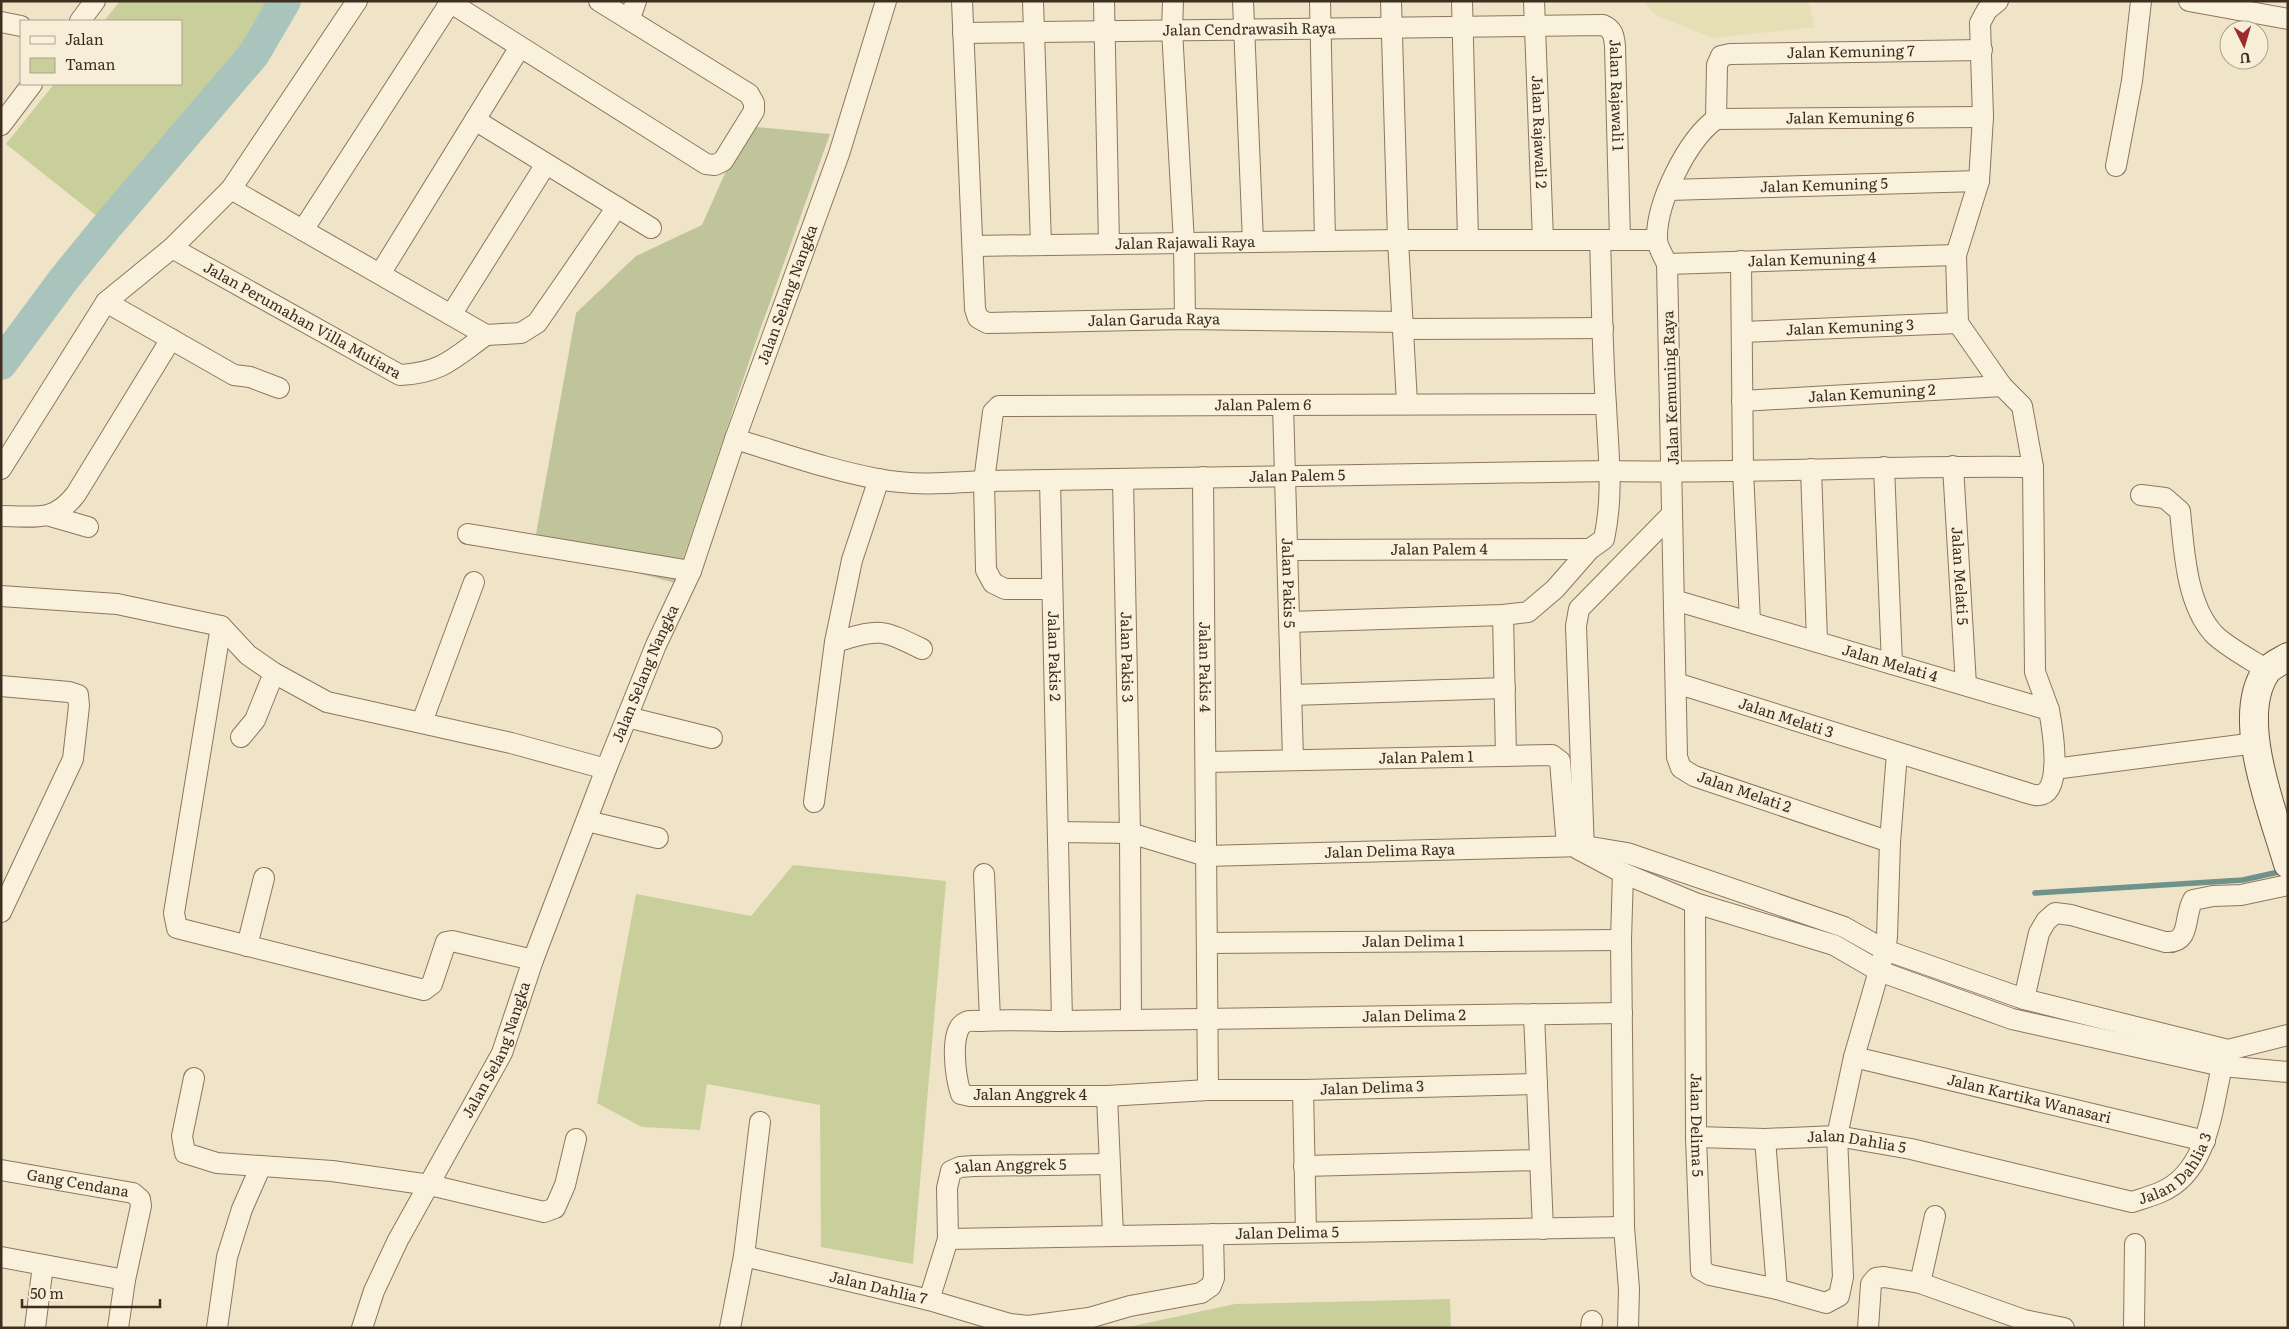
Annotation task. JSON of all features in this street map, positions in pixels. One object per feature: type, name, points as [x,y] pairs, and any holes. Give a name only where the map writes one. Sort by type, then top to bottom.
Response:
[{"type":"main road","points":[[2277,664],[2257,690],[2253,718],[2256,743],[2270,808],[2287,861]]},
{"type":"street","points":[[81,20],[95,1]]},
{"type":"street","points":[[1,469],[106,302],[172,248],[231,189],[357,1]]},
{"type":"street","points":[[304,230],[450,2],[706,164],[715,165],[723,161],[754,111],[754,103],[749,94],[633,10],[599,1]]},
{"type":"street","name":"Jalan Selang Nangka","points":[[362,1328],[374,1291],[398,1240],[502,1053],[532,960],[606,770],[656,645],[691,571],[735,439],[839,154],[886,1]]},
{"type":"street","points":[[962,1],[973,246]]},
{"type":"street","points":[[1033,1],[1041,245]]},
{"type":"street","points":[[1104,1],[1109,244]]},
{"type":"street","points":[[1173,1],[1172,30],[1184,243],[1185,319]]},
{"type":"street","points":[[1243,1],[1253,242]]},
{"type":"street","points":[[1320,1],[1325,241]]},
{"type":"street","points":[[1390,1],[1398,240],[1407,403]]},
{"type":"street","points":[[1462,1],[1468,240]]},
{"type":"street","name":"Jalan Rajawali 2","points":[[1534,1],[1543,240]]},
{"type":"street","points":[[2116,166],[2132,82],[2141,1]]},
{"type":"street","points":[[2189,1],[2286,11]]},
{"type":"street","points":[[2230,1],[2286,11]]},
{"type":"street","points":[[1993,6],[1980,22],[1983,117],[1979,181],[1956,255],[1958,323],[2002,386],[2022,406],[2033,467],[2035,672],[2049,710],[2054,734],[2054,770],[2256,743]]},
{"type":"street","points":[[1,22],[20,26]]},
{"type":"street","name":"Jalan Rajawali 1","points":[[1535,24],[1592,23],[1609,27],[1614,34],[1620,240]]},
{"type":"street","name":"Jalan Cendrawasih Raya","points":[[963,33],[1535,24]]},
{"type":"street","points":[[380,274],[520,47]]},
{"type":"street","name":"Jalan Kemuning 7","points":[[1716,119],[1717,65],[1721,56],[1730,54],[1982,50]]},
{"type":"street","points":[[1,125],[8,107],[31,85]]},
{"type":"street","name":"Jalan Kemuning 6","points":[[1716,119],[1983,117]]},
{"type":"street","points":[[1657,240],[1662,205],[1684,158],[1705,127],[1716,119]]},
{"type":"street","points":[[475,120],[651,228]]},
{"type":"street","points":[[452,315],[546,164]]},
{"type":"street","name":"Jalan Kemuning 5","points":[[1669,190],[1979,181]]},
{"type":"street","points":[[231,189],[486,335],[521,333],[537,323],[617,207]]},
{"type":"street","name":"Jalan Rajawali Raya","points":[[973,246],[1398,240],[1657,240]]},
{"type":"street","points":[[1290,622],[1503,615],[1528,612],[1555,589],[1590,549],[1604,538],[1608,522],[1610,471],[1605,404],[1600,240]]},
{"type":"street","name":"Jalan Kemuning Raya","points":[[1657,240],[1667,264],[1671,472],[1954,466],[2033,467]]},
{"type":"street","name":"Jalan Garuda Raya","points":[[973,246],[975,309],[978,318],[987,323],[1185,319],[1603,322]]},
{"type":"street","name":"Jalan Perumahan Villa Mutiara","points":[[172,248],[400,375],[422,374],[440,368],[486,335]]},
{"type":"street","name":"Jalan Kemuning 4","points":[[1667,264],[1956,255]]},
{"type":"street","points":[[1741,261],[1743,470],[1750,622]]},
{"type":"street","points":[[106,302],[234,375],[250,376],[279,388]]},
{"type":"street","name":"Jalan Kemuning 3","points":[[1742,332],[1958,323]]},
{"type":"street","points":[[50,516],[65,508],[76,494],[171,339]]},
{"type":"street","name":"Jalan Kemuning 2","points":[[1742,401],[2002,386]]},
{"type":"street","name":"Jalan Palem 6","points":[[1052,589],[1005,590],[993,583],[986,570],[984,481],[993,412],[999,406],[1407,403],[1605,404]]},
{"type":"street","name":"Jalan Pakis 5","points":[[1283,405],[1293,760]]},
{"type":"street","name":"Jalan Palem 5","points":[[735,439],[804,460],[879,479],[937,484],[984,481],[1203,477],[1610,471],[1671,472]]},
{"type":"street","name":"Jalan Melati 5","points":[[1954,466],[1966,685]]},
{"type":"street","points":[[1884,468],[1892,664]]},
{"type":"street","points":[[1810,469],[1817,642]]},
{"type":"street","points":[[1671,472],[1676,682]]},
{"type":"street","name":"Jalan Pakis 4","points":[[1203,477],[1208,1090]]},
{"type":"street","points":[[814,802],[836,642],[852,560],[879,479]]},
{"type":"street","name":"Jalan Pakis 3","points":[[1123,479],[1130,833],[1131,1019]]},
{"type":"street","name":"Jalan Pakis 2","points":[[1050,480],[1062,1021]]},
{"type":"street","points":[[2141,495],[2165,498],[2180,511],[2186,566],[2198,611],[2213,633],[2277,664]]},
{"type":"street","points":[[1672,514],[1580,609],[1576,626],[1577,848],[1623,873],[1695,903],[1834,945],[1879,971],[2012,1019],[2225,1058],[2288,1072]]},
{"type":"street","points":[[1,516],[50,516],[88,527]]},
{"type":"street","points":[[468,534],[691,571]]},
{"type":"street","name":"Jalan Palem 4","points":[[1288,550],[1590,549]]},
{"type":"street","points":[[422,722],[474,582]]},
{"type":"street","points":[[1,596],[117,604],[221,626],[248,655],[274,673],[327,702],[511,743],[606,770]]},
{"type":"street","name":"Jalan Melati 4","points":[[1674,600],[2049,710]]},
{"type":"street","points":[[1503,615],[1506,756]]},
{"type":"street","points":[[221,626],[175,904],[174,923],[177,928],[182,931],[424,990],[432,984],[446,942],[452,941],[532,960]]},
{"type":"street","points":[[836,642],[881,631],[922,650]]},
{"type":"street","points":[[241,737],[255,720],[274,673]]},
{"type":"street","name":"Jalan Melati 3","points":[[1676,682],[1897,753],[2039,795],[2048,791],[2054,781],[2054,770]]},
{"type":"street","name":"Jalan Melati 2","points":[[1676,682],[1677,757],[1681,768],[1694,776],[1890,842]]},
{"type":"street","points":[[1,686],[69,692],[78,695],[79,706],[73,759],[1,912]]},
{"type":"street","points":[[1292,695],[1505,688]]},
{"type":"street","points":[[627,717],[712,738]]},
{"type":"street","points":[[1885,950],[1890,842],[1897,753]]},
{"type":"street","name":"Jalan Palem 1","points":[[1206,762],[1552,755],[1560,761],[1577,848]]},
{"type":"street","points":[[587,821],[658,838]]},
{"type":"street","name":"Jalan Delima Raya","points":[[1058,832],[1130,833],[1206,856],[1577,848],[1627,853],[1844,927],[1885,950],[2024,999],[2225,1058]]},
{"type":"street","points":[[1623,873],[1621,940],[1624,1227],[1629,1289],[1628,1328]]},
{"type":"street","points":[[984,874],[990,1020]]},
{"type":"street","points":[[247,946],[264,878]]},
{"type":"street","points":[[2024,999],[2040,933],[2046,921],[2055,914],[2070,914],[2165,942],[2174,942],[2184,932],[2189,907],[2193,900],[2213,896],[2241,895],[2288,885]]},
{"type":"street","name":"Jalan Delima 5","points":[[1695,903],[1696,1137],[1701,1270],[1710,1275],[1777,1289],[1826,1303],[1839,1296],[1843,1277],[1837,1136],[1854,1058],[1885,950]]},
{"type":"street","name":"Jalan Delima 1","points":[[1207,943],[1621,940]]},
{"type":"street","name":"Jalan Delima 2","points":[[1207,1018],[1622,1013]]},
{"type":"street","points":[[1534,1014],[1543,1229]]},
{"type":"street","name":"Jalan Anggrek 4","points":[[1207,1018],[1062,1021],[990,1020],[966,1022],[958,1029],[956,1075],[961,1094],[970,1096],[1107,1096],[1208,1090]]},
{"type":"street","points":[[2225,1058],[2288,1035]]},
{"type":"street","name":"Jalan Kartika Wanasari","points":[[1854,1058],[2205,1141]]},
{"type":"street","name":"Jalan Dahlia 3","points":[[2013,1174],[2132,1202],[2163,1192],[2191,1170],[2205,1141],[2225,1058]]},
{"type":"street","points":[[194,1078],[182,1136],[185,1153],[217,1163],[332,1172],[430,1185],[544,1212],[555,1208],[565,1185],[576,1139]]},
{"type":"street","name":"Jalan Delima 3","points":[[1208,1090],[1303,1090],[1537,1084]]},
{"type":"street","points":[[1303,1090],[1306,1232]]},
{"type":"street","points":[[1107,1096],[1113,1235]]},
{"type":"street","points":[[730,1328],[744,1256],[760,1122]]},
{"type":"street","name":"Jalan Dahlia 5","points":[[1696,1137],[1765,1139],[1837,1136],[1912,1149],[2013,1174]]},
{"type":"street","points":[[1765,1139],[1777,1289]]},
{"type":"street","points":[[1304,1166],[1540,1160]]},
{"type":"street","name":"Jalan Anggrek 5","points":[[948,1239],[947,1188],[951,1171],[960,1167],[974,1166],[1109,1164]]},
{"type":"street","points":[[217,1328],[226,1256],[242,1210],[261,1166]]},
{"type":"street","name":"Gang Cendana","points":[[1,1170],[133,1193],[140,1199],[141,1206],[125,1280],[118,1328]]},
{"type":"street","points":[[1920,1283],[1935,1216]]},
{"type":"street","name":"Jalan Delima 5","points":[[948,1239],[1624,1227]]},
{"type":"street","name":"Jalan Dahlia 7","points":[[744,1256],[929,1300],[1009,1326],[1028,1326],[1069,1322],[1130,1306],[1201,1293],[1211,1286],[1214,1278],[1214,1234]]},
{"type":"street","points":[[929,1300],[948,1239]]},
{"type":"street","points":[[2134,1328],[2135,1244]]},
{"type":"street","points":[[1,1257],[125,1280]]},
{"type":"street","points":[[35,1328],[42,1265]]},
{"type":"street","points":[[1868,1328],[1872,1284],[1876,1278],[1920,1283],[2024,1320],[2064,1328]]},
{"type":"shaded area","points":[[1644,1],[1808,1],[1815,27],[1714,38],[1655,15]]},
{"type":"green space","points":[[120,1],[285,1],[254,54],[108,225],[6,144],[53,85],[182,85],[182,20],[105,20]]},
{"type":"green space","points":[[746,126],[830,134],[755,344],[675,583],[534,545],[576,313],[636,256],[702,225]]},
{"type":"green space","points":[[793,865],[946,881],[913,1264],[821,1247],[820,1105],[707,1084],[700,1130],[642,1127],[597,1103],[636,894],[751,916]]},
{"type":"green space","points":[[1450,1299],[1451,1328],[1124,1328],[1235,1304]]},
{"type":"waterway","points":[[1,364],[64,279],[108,225],[254,54],[285,1]]},
{"type":"waterway","points":[[2035,893],[2243,880],[2283,871]]}]
